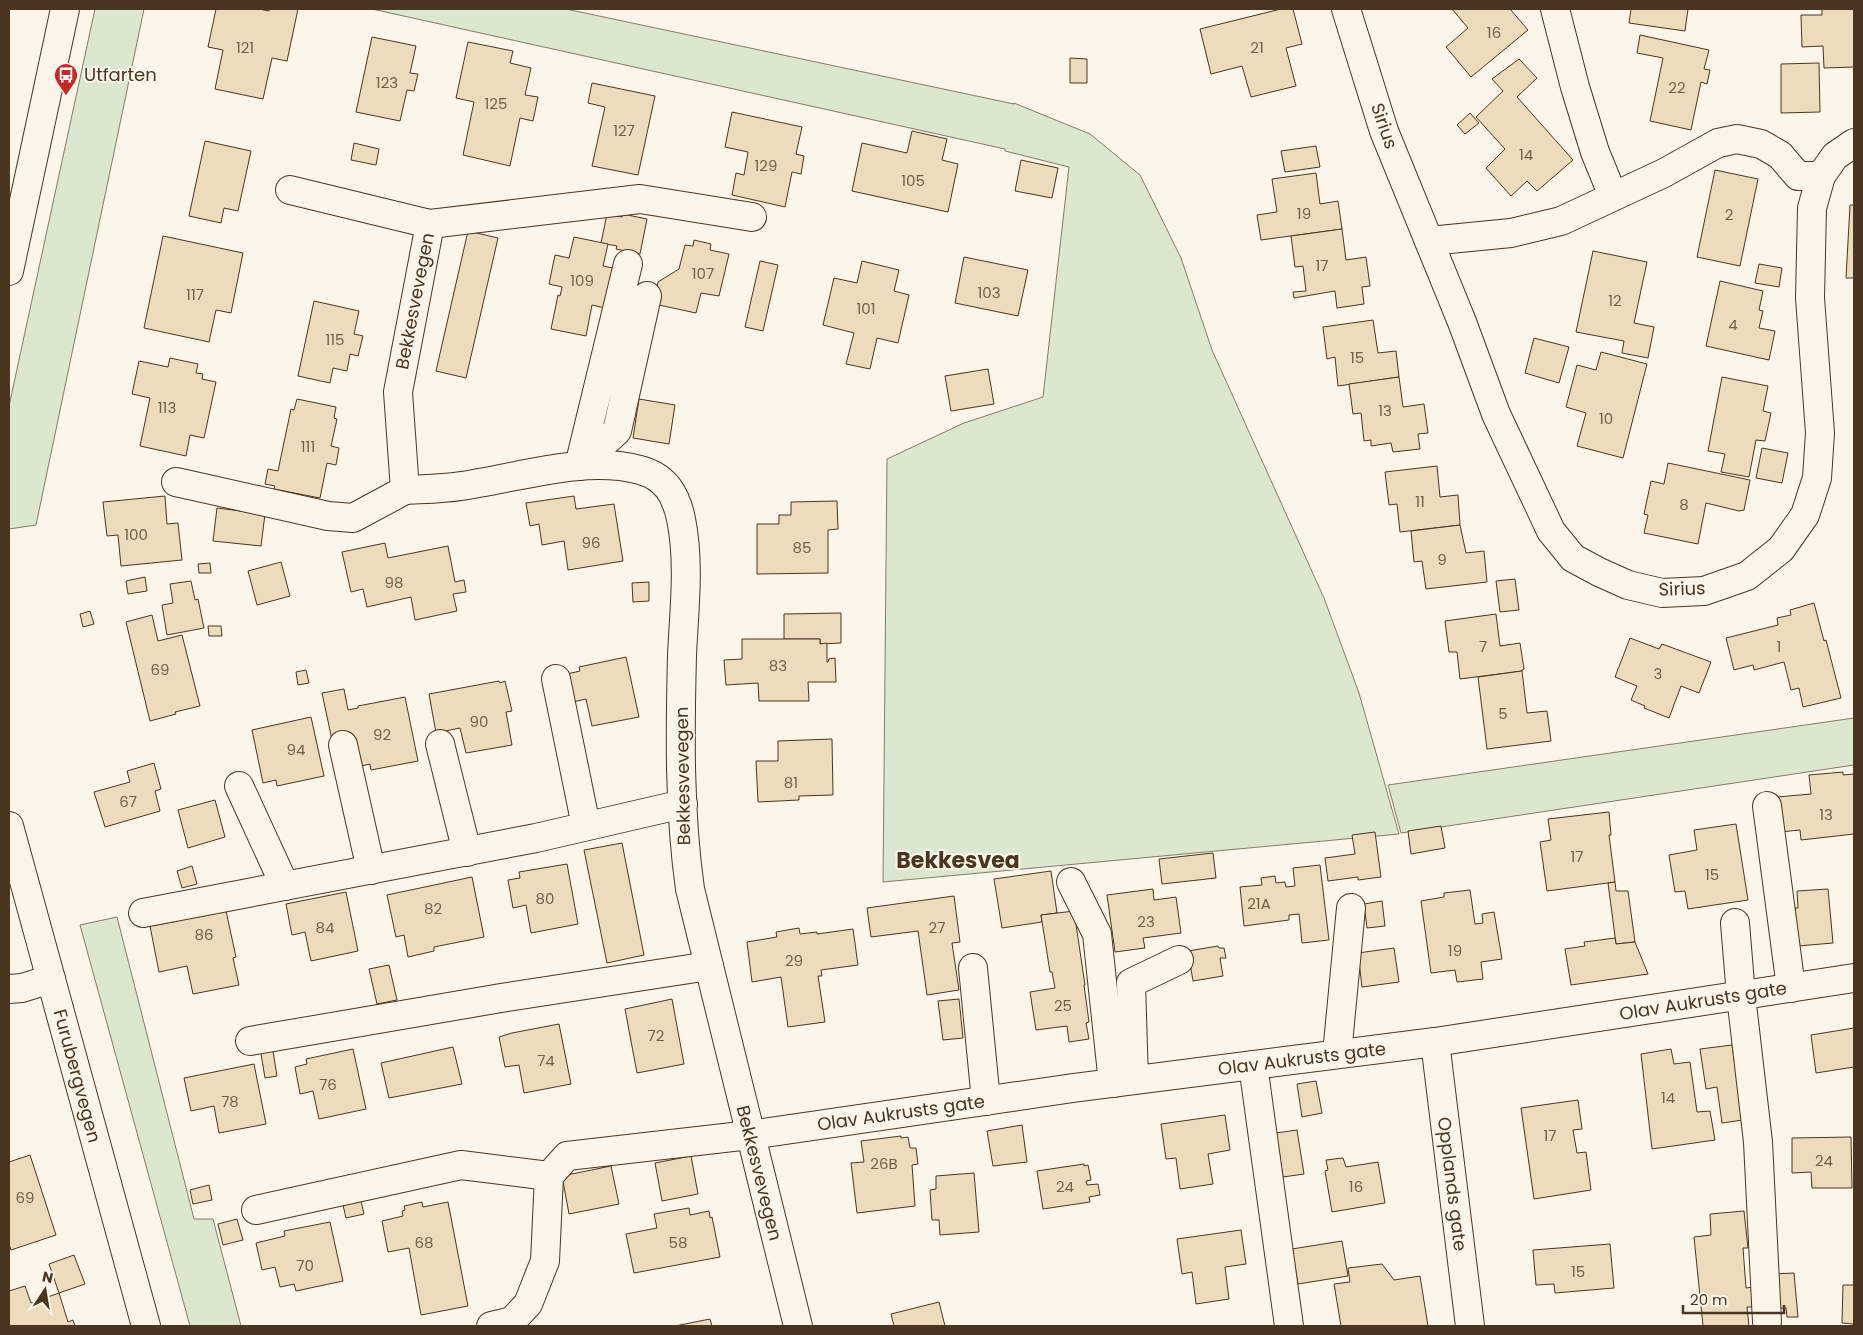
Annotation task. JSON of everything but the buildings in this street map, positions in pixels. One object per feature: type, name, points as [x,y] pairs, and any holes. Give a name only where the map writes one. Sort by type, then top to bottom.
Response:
[{"type":"street","points":[[11,255],[65,9]]},
{"type":"street","name":"Sirius","points":[[1346,9],[1384,131],[1496,414],[1551,531],[1573,558],[1628,585],[1662,593],[1704,591],[1747,576],[1781,549],[1805,515],[1817,478],[1820,434],[1810,298],[1812,208],[1821,176],[1835,156],[1854,143]]},
{"type":"street","points":[[1555,9],[1575,87],[1595,152],[1613,196]]},
{"type":"street","points":[[1429,241],[1512,233],[1561,221],[1664,173],[1718,143],[1737,140],[1761,144],[1780,155],[1798,176],[1821,176]]},
{"type":"street","name":"Bekkesvevegen","points":[[290,190],[430,224],[398,392],[405,490]]},
{"type":"street","points":[[430,224],[640,199],[752,217]]},
{"type":"street","points":[[578,466],[628,264]]},
{"type":"street","points":[[578,466],[617,431],[647,296]]},
{"type":"street","name":"Bekkesvevegen","points":[[176,482],[328,516],[353,518],[405,490],[460,486],[578,466],[620,466],[642,471],[666,482],[681,518],[685,550],[680,736],[685,854],[688,880],[798,1326]]},
{"type":"street","points":[[556,679],[586,826]]},
{"type":"street","points":[[440,744],[467,852]]},
{"type":"street","points":[[343,745],[371,870]]},
{"type":"street","points":[[240,786],[285,886]]},
{"type":"street","points":[[143,913],[467,852],[683,804]]},
{"type":"street","points":[[1767,806],[1791,988]]},
{"type":"street","name":"Furubergvegen","points":[[9,826],[146,1326]]},
{"type":"street","points":[[1071,882],[1097,934],[1123,1081]]},
{"type":"street","points":[[1338,1054],[1351,908]]},
{"type":"street","points":[[1735,923],[1741,996],[1758,1142],[1768,1322]]},
{"type":"street","points":[[1123,1081],[1131,983],[1179,960]]},
{"type":"street","points":[[250,1041],[501,998],[709,966]]},
{"type":"street","points":[[973,968],[986,1101]]},
{"type":"street","name":"Olav Aukrusts gate","points":[[548,1176],[568,1156],[750,1135],[1123,1081],[1435,1042],[1854,978]]},
{"type":"street","points":[[9,989],[22,988],[51,979]]},
{"type":"street","name":"Opplands gate","points":[[1435,1042],[1470,1326]]},
{"type":"street","points":[[1253,1065],[1289,1326]]},
{"type":"street","points":[[256,1210],[460,1164],[548,1176],[545,1260],[542,1269],[528,1304],[512,1321],[491,1326]]},
{"type":"green space","points":[[95,9],[144,9],[36,525],[9,529],[9,406]]},
{"type":"green space","points":[[372,9],[566,9],[1014,103],[1090,134],[1140,175],[1181,258],[1212,350],[1324,598],[1359,693],[1399,834],[883,882],[887,459],[964,423],[1043,397],[1069,167],[1005,151],[1005,149]]},
{"type":"green space","points":[[1854,718],[1854,765],[1401,833],[1388,785]]},
{"type":"green space","points":[[117,917],[194,1219],[213,1219],[241,1326],[190,1326],[80,925]]},
{"type":"place","name":"Utfarten","points":[[66,96]]},
{"type":"district","name":"Bekkesvea","points":[[958,860]]}]
